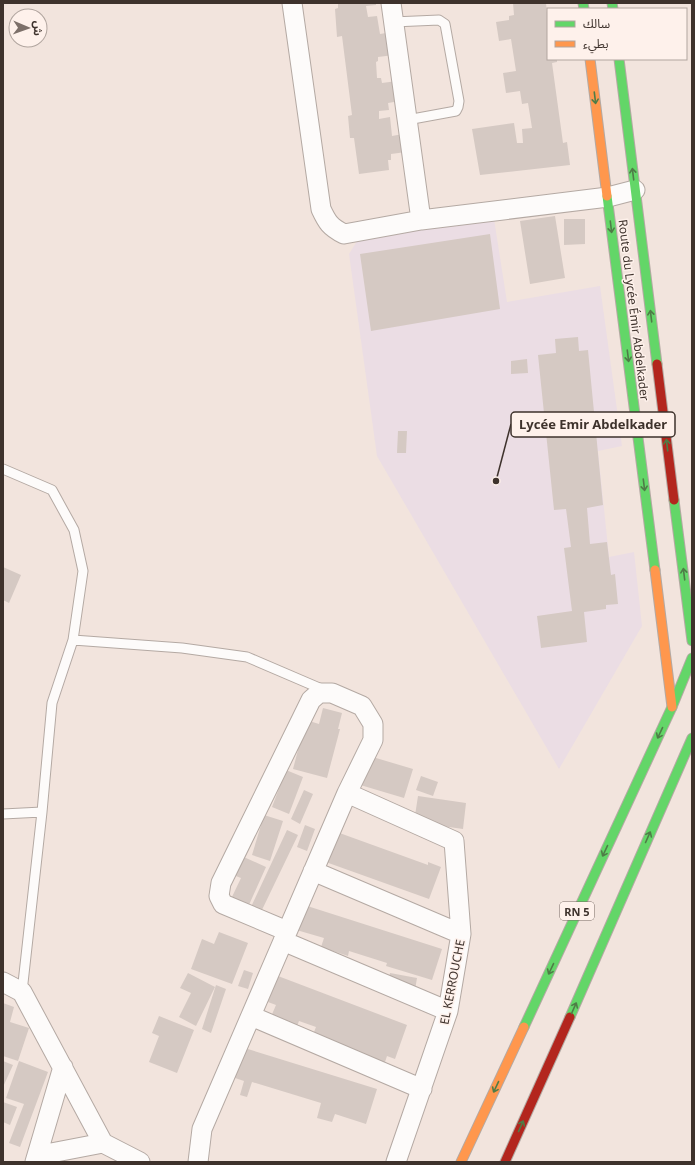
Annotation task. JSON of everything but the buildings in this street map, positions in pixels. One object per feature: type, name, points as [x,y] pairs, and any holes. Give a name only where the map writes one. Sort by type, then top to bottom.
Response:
[{"type":"street","points":[[292,3],[321,209],[327,222],[334,229],[344,234],[421,220],[608,197],[635,190]]},
{"type":"street","points":[[391,3],[421,220]]},
{"type":"street","name":"Route du Lycée Émir Abdelkader","points":[[590,60],[672,707]]},
{"type":"street","name":"Route du Lycée Émir Abdelkader","points":[[619,60],[692,641]]},
{"type":"street","name":"RN 5","points":[[461,1162],[672,707],[692,658]]},
{"type":"street","points":[[198,1162],[202,1129],[251,1016],[285,936],[313,871],[347,793],[373,740],[373,724],[362,706],[332,693],[319,693],[311,700],[221,883],[219,896],[223,904],[285,936],[448,1011]]},
{"type":"street","name":"RN 5","points":[[505,1162],[570,1018],[692,738]]},
{"type":"street","name":"EL KERROUCHE","points":[[347,793],[454,841],[462,934],[448,1011],[396,1162]]},
{"type":"street","points":[[313,871],[462,934]]},
{"type":"street","points":[[3,982],[22,992],[103,1143],[140,1162]]},
{"type":"street","points":[[251,1016],[422,1089]]},
{"type":"street","points":[[35,1162],[63,1066]]},
{"type":"street","points":[[43,1162],[51,1153],[103,1143]]},
{"type":"lane","points":[[393,22],[439,20],[445,24],[459,101],[456,111],[407,120]]},
{"type":"lane","points":[[3,469],[52,490],[74,530],[82,571],[73,640],[52,703],[42,812],[22,992]]},
{"type":"lane","points":[[73,640],[182,648],[247,657],[332,693]]},
{"type":"lane","points":[[3,814],[42,812]]},
{"type":"shaded area","points":[[494,219],[507,302],[600,286],[622,446],[598,451],[609,557],[634,552],[642,626],[559,769],[377,456],[349,254],[359,238]]},
{"type":"traffic: fast","points":[[583,3],[584,8]]},
{"type":"traffic: fast","points":[[612,3],[613,8]]},
{"type":"traffic: fast","points":[[619,60],[657,364]]},
{"type":"traffic: fast","points":[[607,196],[655,570]]},
{"type":"traffic: fast","points":[[674,500],[692,641]]},
{"type":"traffic: fast","points":[[524,1027],[672,707],[692,658]]},
{"type":"traffic: fast","points":[[570,1017],[692,738]]},
{"type":"traffic: slow","points":[[590,60],[607,196]]},
{"type":"traffic: slow","points":[[655,570],[672,707]]},
{"type":"traffic: slow","points":[[461,1162],[524,1027]]},
{"type":"traffic: jam","points":[[657,364],[674,500]]},
{"type":"traffic: jam","points":[[505,1162],[570,1017]]},
{"type":"place","name":"Lycée Emir Abdelkader","points":[[496,481]]}]
